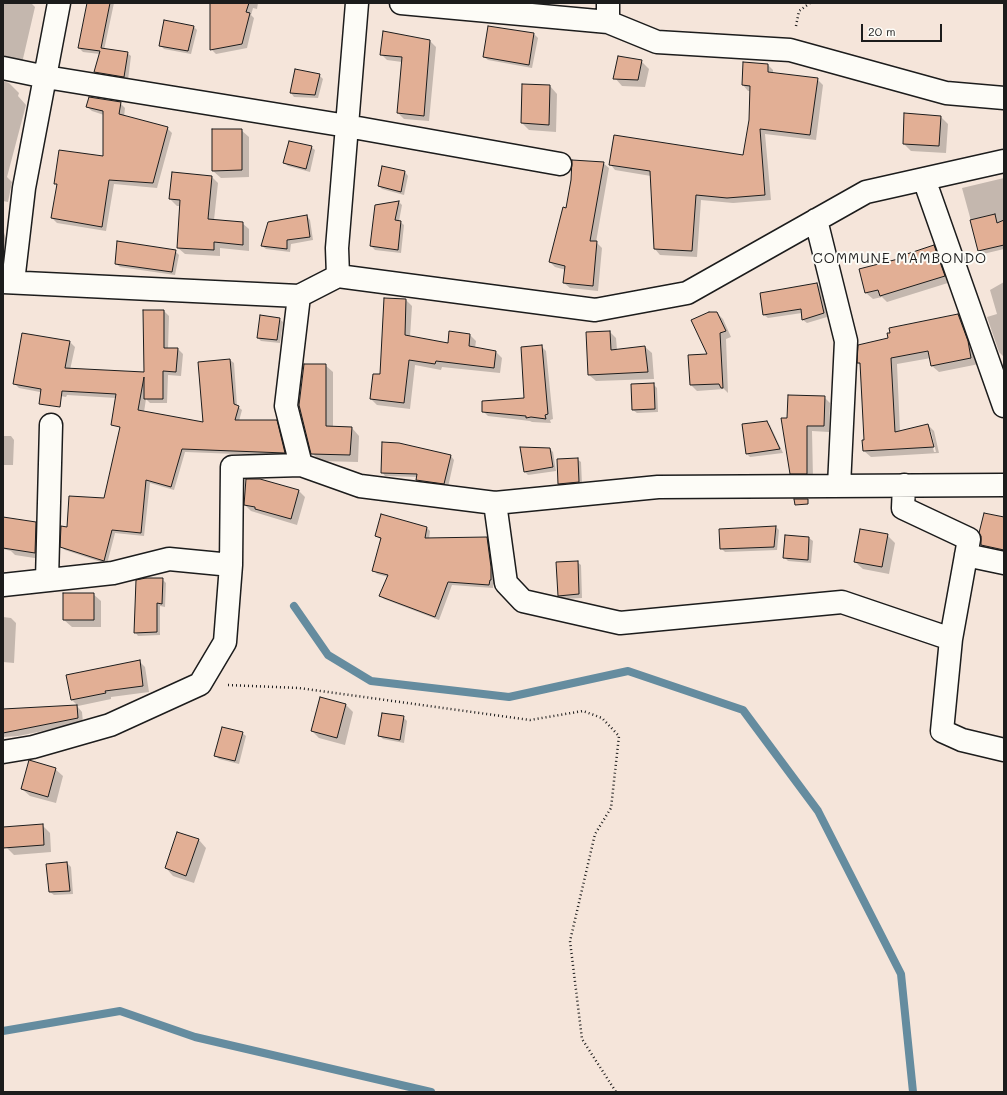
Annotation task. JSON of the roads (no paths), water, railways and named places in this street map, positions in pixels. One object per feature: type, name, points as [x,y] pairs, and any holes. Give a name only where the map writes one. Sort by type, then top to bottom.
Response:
[{"type":"street","points":[[59,3],[8,282],[299,296],[338,276],[594,310],[687,293],[866,192],[1004,161]]},
{"type":"street","points":[[338,276],[337,248],[357,3]]},
{"type":"street","points":[[401,3],[608,13],[657,42],[790,50],[946,93],[1004,98]]},
{"type":"street","points":[[3,68],[46,77],[347,126],[560,164]]},
{"type":"street","points":[[924,179],[1004,406]]},
{"type":"street","points":[[816,220],[846,340],[839,486]]},
{"type":"street","points":[[299,296],[286,406],[301,464]]},
{"type":"street","points":[[47,580],[51,425]]},
{"type":"street","points":[[3,752],[33,747],[110,725],[200,684],[225,642],[231,565],[232,467],[301,464],[360,486],[495,503],[658,487],[1004,485]]},
{"type":"street","points":[[904,486],[903,508],[969,539],[951,639],[942,731],[962,740],[1004,750]]},
{"type":"street","points":[[495,503],[506,583],[523,601],[620,623],[842,602],[951,639]]},
{"type":"street","points":[[966,555],[1004,563]]},
{"type":"street","points":[[3,585],[113,573],[169,560],[231,565]]},
{"type":"waterway","points":[[294,606],[328,655],[371,681],[509,697],[628,671],[743,710],[818,811],[901,974],[913,1092]]},
{"type":"waterway","points":[[3,1031],[120,1011],[195,1037],[431,1092]]},
{"type":"district","name":"COMMUNE MAMBONDO","points":[[900,259]]}]
